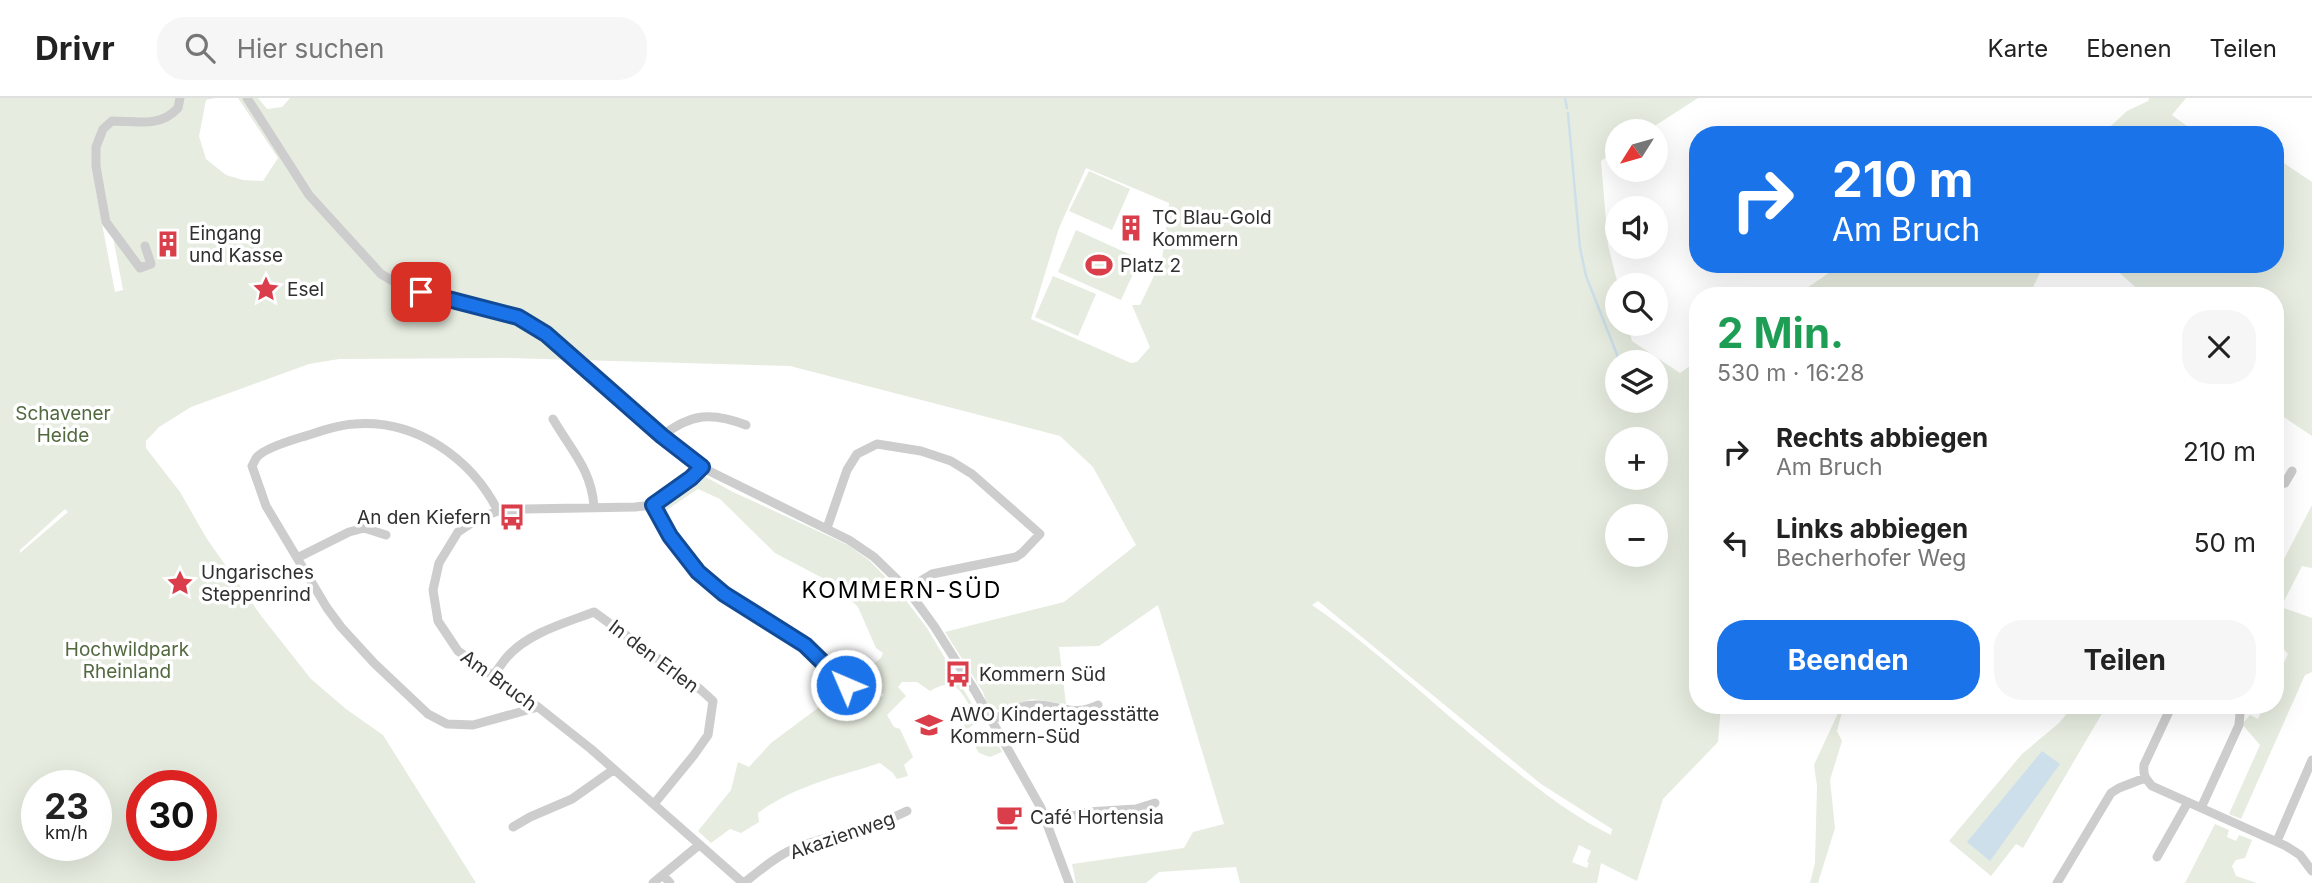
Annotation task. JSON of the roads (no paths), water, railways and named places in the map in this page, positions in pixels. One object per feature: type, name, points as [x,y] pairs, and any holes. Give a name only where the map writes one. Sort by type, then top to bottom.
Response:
[{"type":"street","points":[[145,246],[151,264],[140,268],[106,222],[96,166],[96,146],[103,130],[112,121],[148,123],[162,120],[178,108],[180,98]]},
{"type":"street","points":[[247,98],[309,195],[381,274],[405,288],[518,317],[546,334],[572,355],[662,436],[702,467],[827,528],[874,557],[907,589],[975,691],[1048,823],[1069,883]]},
{"type":"street","points":[[662,436],[693,418],[723,416],[746,425]]},
{"type":"street","points":[[553,419],[580,458],[593,491],[594,506]]},
{"type":"street","points":[[498,511],[482,484],[460,459],[425,436],[391,425],[354,424],[327,429],[258,456],[252,466],[266,506],[341,627],[374,663],[428,714],[447,724],[473,725],[538,707]]},
{"type":"street","points":[[827,528],[847,470],[857,454],[877,444],[920,451],[951,461],[972,474],[1040,534],[1016,557],[932,574],[907,589]]},
{"type":"street","points":[[702,467],[653,505],[670,536],[698,572],[724,594],[805,645],[846,685]]},
{"type":"street","points":[[2284,483],[2292,471]]},
{"type":"street","name":"Am Bruch","points":[[653,505],[498,511],[479,518],[458,532],[439,563],[433,590],[438,621],[458,651],[538,707],[591,749],[743,883]]},
{"type":"street","points":[[297,558],[349,532],[364,528],[386,535]]},
{"type":"street","name":"In den Erlen","points":[[494,675],[522,643],[594,612],[701,690],[713,701],[708,735],[654,804]]},
{"type":"street","points":[[991,722],[1020,707],[1038,705],[1084,712],[1098,705]]},
{"type":"street","points":[[2168,714],[2144,765],[2145,778],[2152,786],[2277,841],[2300,855],[2311,867]]},
{"type":"street","points":[[2201,808],[2239,725],[2240,714]]},
{"type":"street","points":[[2277,841],[2312,760]]},
{"type":"street","points":[[513,827],[572,799],[613,770]]},
{"type":"street","points":[[2057,883],[2111,793],[2145,778]]},
{"type":"street","points":[[2157,857],[2188,802]]},
{"type":"street","points":[[1048,823],[1087,812],[1136,809],[1155,803]]},
{"type":"street","name":"Akazienweg","points":[[743,883],[790,850],[881,824],[907,811]]},
{"type":"street","points":[[653,883],[699,845]]},
{"type":"street","points":[[663,875],[670,883]]},
{"type":"water","points":[[2042,751],[2060,764],[1990,861],[1967,842]]},
{"type":"waterway","points":[[1565,98],[1567,108]]},
{"type":"waterway","points":[[1568,113],[1580,248],[1586,276],[1615,350]]},
{"type":"place","name":"TC Blau-Gold Kommern","points":[[1131,228]]},
{"type":"place","name":"Eingang und Kasse","points":[[168,244]]},
{"type":"place","name":"Platz 2","points":[[1099,265]]},
{"type":"place","name":"Esel","points":[[266,289]]},
{"type":"place","name":"An den Kiefern","points":[[512,517]]},
{"type":"place","name":"Ungarisches Steppenrind","points":[[180,583]]},
{"type":"place","name":"Kommern Süd","points":[[958,674]]},
{"type":"place","name":"AWO Kindertagesstätte Kommern-Süd","points":[[929,725]]},
{"type":"place","name":"Café Hortensia","points":[[1009,817]]},
{"type":"district","name":"KOMMERN-SÜD","points":[[902,590]]},
{"type":"park label","name":"Schavener Heide","points":[[63,424]]},
{"type":"park label","name":"Hochwildpark Rheinland","points":[[127,660]]}]
